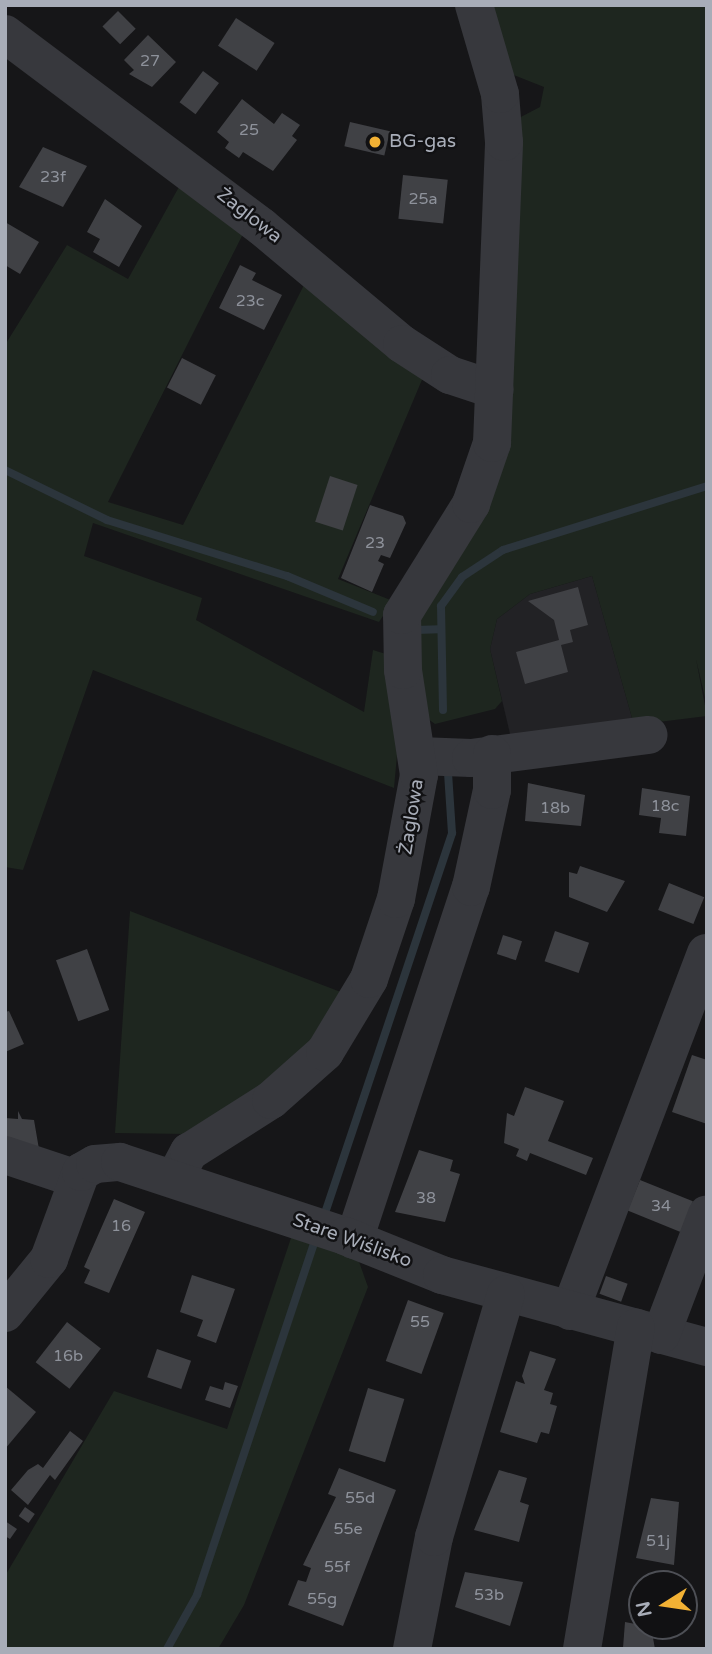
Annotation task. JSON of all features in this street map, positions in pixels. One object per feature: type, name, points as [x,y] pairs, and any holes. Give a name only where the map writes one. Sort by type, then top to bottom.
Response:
[{"type":"street","name":"Żaglowa","points":[[175,1178],[189,1152],[263,1106],[308,1068],[356,1006],[396,899],[417,799],[419,756],[403,670],[402,615],[478,490],[492,443],[503,131],[500,94],[474,5]]},
{"type":"street","name":"Żaglowa","points":[[5,34],[262,226],[402,344],[462,381],[495,390]]},
{"type":"street","points":[[419,756],[492,754],[649,735]]},
{"type":"street","points":[[349,1238],[471,887],[492,790],[492,754]]},
{"type":"street","points":[[570,1311],[706,953]]},
{"type":"street","points":[[5,1155],[77,1179],[48,1259],[5,1313]]},
{"type":"street","name":"Stare Wiślisko","points":[[77,1179],[88,1167],[111,1162],[175,1178],[506,1294],[707,1347]]},
{"type":"street","points":[[582,1649],[649,1331],[707,1214]]},
{"type":"street","points":[[412,1649],[433,1537],[506,1294]]},
{"type":"shaded area","points":[[487,5],[707,5],[707,706],[696,659],[707,716],[634,725],[592,576],[530,594],[497,619],[490,649],[502,701],[495,709],[435,724],[417,711],[421,609],[469,533],[515,120],[540,107],[544,87],[506,72]]},
{"type":"shaded area","points":[[185,176],[247,226],[108,502],[183,525],[306,281],[424,375],[338,579],[393,601],[379,622],[93,523],[84,556],[202,598],[196,620],[364,712],[373,650],[389,655],[399,733],[394,788],[93,670],[23,870],[5,867],[5,345],[67,245],[128,279]]},
{"type":"shaded area","points":[[592,576],[634,725],[511,738],[490,649],[497,619],[530,594]]},
{"type":"shaded area","points":[[130,911],[346,994],[288,1073],[187,1134],[115,1133]]},
{"type":"shaded area","points":[[292,1235],[358,1259],[368,1287],[244,1605],[218,1649],[5,1649],[5,1576],[114,1391],[227,1429]]},
{"type":"building","points":[[118,11],[136,29],[120,44],[102,27]]},
{"type":"building","points":[[236,18],[275,43],[257,71],[218,46]]},
{"type":"building","points":[[148,35],[176,62],[152,87],[129,74],[134,70],[124,60]]},
{"type":"building","points":[[203,71],[219,83],[196,114],[180,102]]},
{"type":"building","points":[[242,99],[274,124],[282,113],[300,125],[292,136],[297,140],[273,171],[243,152],[239,158],[225,148],[229,142],[217,132]]},
{"type":"building","points":[[350,122],[390,131],[384,156],[344,146]]},
{"type":"building","points":[[43,147],[87,166],[63,207],[19,187]]},
{"type":"building","points":[[403,175],[448,180],[443,223],[398,219]]},
{"type":"building","points":[[105,199],[142,226],[119,267],[93,252],[100,239],[87,232]]},
{"type":"building","points":[[5,222],[39,242],[20,274],[5,265]]},
{"type":"building","points":[[240,265],[256,273],[252,280],[282,295],[264,330],[219,308]]},
{"type":"building","points":[[182,358],[216,375],[201,405],[167,387]]},
{"type":"building","points":[[330,476],[358,485],[343,531],[315,522]]},
{"type":"building","points":[[370,505],[403,516],[406,523],[390,558],[381,555],[378,561],[384,564],[372,592],[341,578]]},
{"type":"building","points":[[578,587],[588,625],[570,630],[573,642],[561,645],[568,672],[525,684],[516,652],[559,640],[554,620],[528,601]]},
{"type":"building","points":[[528,783],[585,795],[581,826],[525,821]]},
{"type":"building","points":[[642,788],[690,796],[686,836],[659,833],[661,818],[639,815]]},
{"type":"building","points":[[580,866],[625,881],[607,912],[569,897],[569,872],[577,874]]},
{"type":"building","points":[[669,883],[704,897],[693,924],[658,910]]},
{"type":"building","points":[[555,931],[589,943],[579,973],[545,961]]},
{"type":"building","points":[[503,935],[522,941],[516,960],[497,954]]},
{"type":"building","points":[[87,949],[109,1010],[78,1021],[56,960]]},
{"type":"building","points":[[9,1011],[24,1044],[5,1052],[5,1012]]},
{"type":"building","points":[[692,1055],[707,1060],[707,1124],[672,1112]]},
{"type":"building","points":[[525,1087],[564,1101],[548,1141],[593,1158],[586,1175],[530,1153],[527,1161],[516,1156],[519,1149],[504,1143],[507,1113],[514,1116]]},
{"type":"building","points":[[18,1111],[22,1119],[34,1120],[40,1155],[5,1146],[5,1118],[18,1119]]},
{"type":"building","points":[[419,1150],[453,1160],[450,1171],[460,1174],[445,1222],[395,1212]]},
{"type":"building","points":[[640,1180],[693,1201],[680,1232],[628,1211]]},
{"type":"building","points":[[114,1199],[145,1212],[109,1293],[84,1283],[90,1270],[84,1267]]},
{"type":"building","points":[[192,1275],[235,1289],[216,1343],[197,1336],[203,1320],[180,1312]]},
{"type":"building","points":[[606,1276],[628,1284],[621,1302],[600,1294]]},
{"type":"building","points":[[408,1300],[444,1313],[421,1374],[386,1361]]},
{"type":"building","points":[[67,1322],[101,1348],[69,1389],[36,1362]]},
{"type":"building","points":[[157,1349],[191,1361],[181,1389],[147,1377]]},
{"type":"building","points":[[530,1351],[556,1359],[544,1390],[553,1393],[550,1404],[557,1406],[549,1434],[541,1432],[537,1443],[500,1432],[516,1381],[525,1384],[522,1376]]},
{"type":"building","points":[[225,1382],[238,1386],[230,1408],[205,1400],[210,1386],[223,1390]]},
{"type":"building","points":[[5,1386],[36,1412],[5,1449]]},
{"type":"building","points":[[368,1388],[404,1399],[385,1462],[349,1451]]},
{"type":"building","points":[[70,1431],[83,1441],[55,1480],[50,1475],[28,1505],[11,1490],[28,1470],[38,1464],[43,1468]]},
{"type":"building","points":[[339,1468],[396,1490],[343,1626],[288,1605],[298,1580],[306,1582],[311,1568],[303,1565],[336,1497],[328,1494]]},
{"type":"building","points":[[499,1470],[527,1478],[520,1502],[529,1505],[519,1542],[474,1530]]},
{"type":"building","points":[[651,1498],[679,1502],[674,1565],[636,1558]]},
{"type":"building","points":[[25,1507],[35,1514],[29,1523],[19,1516]]},
{"type":"building","points":[[5,1521],[17,1529],[10,1539],[5,1536]]},
{"type":"building","points":[[465,1572],[523,1582],[510,1626],[455,1607]]},
{"type":"building","points":[[625,1622],[628,1623],[628,1640],[653,1640],[655,1649],[623,1648]]},
{"type":"waterway","points":[[5,470],[107,520],[287,576],[373,612]]},
{"type":"waterway","points":[[443,710],[441,606],[462,577],[503,550],[707,486]]},
{"type":"waterway","points":[[416,630],[439,629]]},
{"type":"waterway","points":[[323,1219],[452,833],[448,772]]},
{"type":"waterway","points":[[167,1649],[197,1595],[316,1238]]},
{"type":"place","name":"BG-gas","points":[[375,142]]}]
